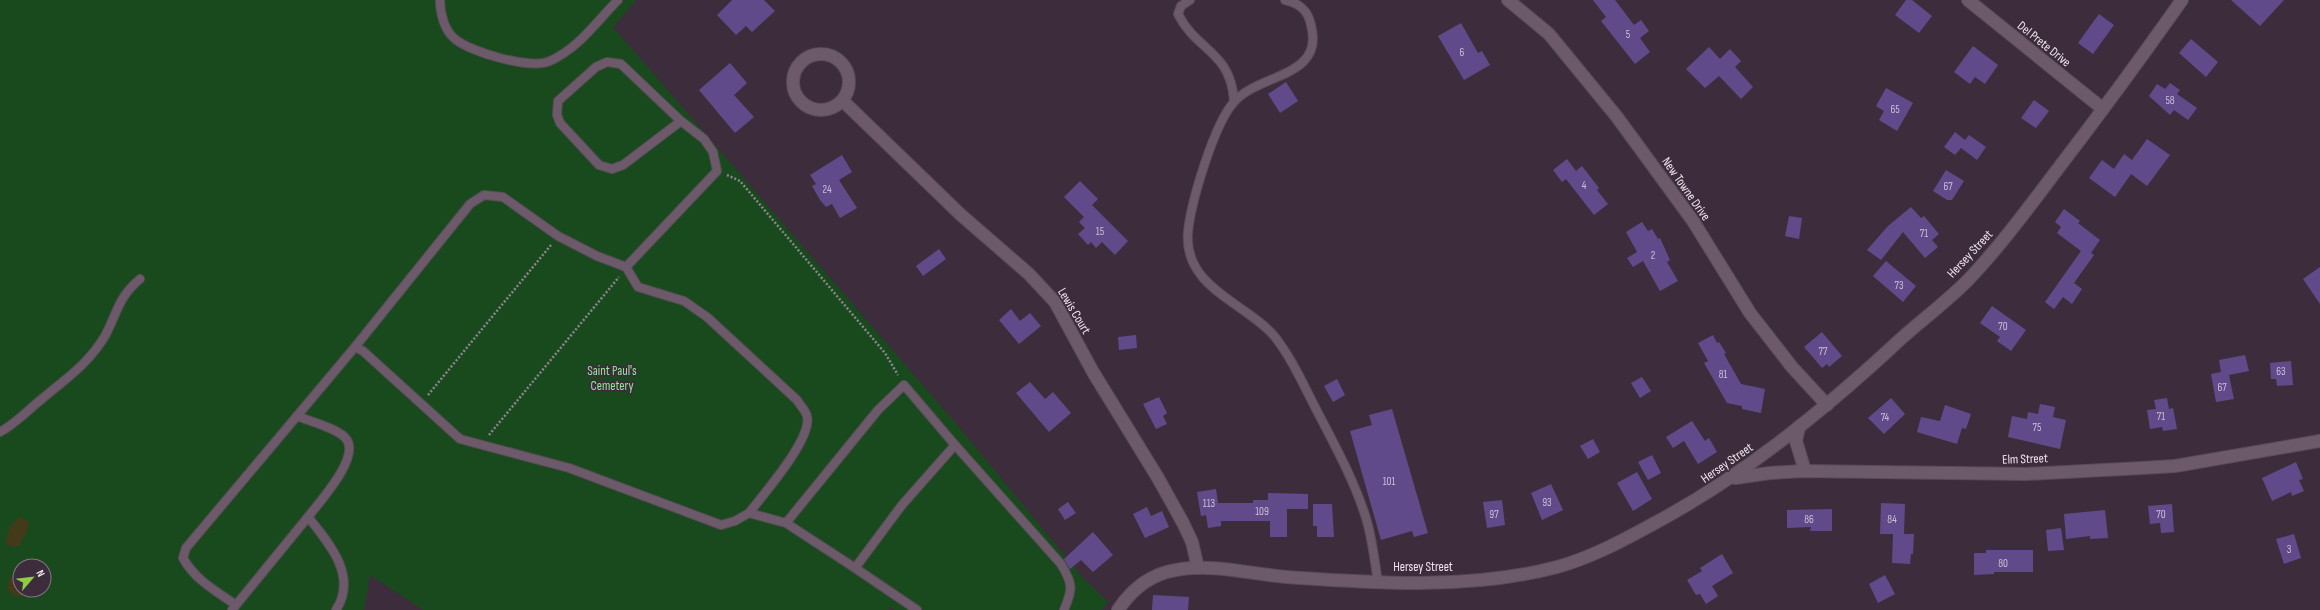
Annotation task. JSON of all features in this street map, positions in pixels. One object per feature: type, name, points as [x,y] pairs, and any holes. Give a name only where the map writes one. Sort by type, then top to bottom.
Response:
[{"type":"street","name":"New Towne Drive","points":[[1508,0],[1549,34],[1617,118],[1693,221],[1750,313],[1788,362],[1827,405]]},
{"type":"street","name":"Del Prete Drive","points":[[1968,0],[2103,109]]},
{"type":"street","name":"Hersey Street","points":[[1118,610],[1136,588],[1156,575],[1180,569],[1198,568],[1285,577],[1378,582],[1458,581],[1487,579],[1559,566],[1585,557],[1632,536],[1708,494],[1827,405],[1968,279],[2022,218],[2182,0]]},
{"type":"street","points":[[820,54],[838,60],[849,76],[849,89],[844,101],[829,110],[811,109],[803,105],[797,98],[793,86],[794,73],[798,65],[805,59],[820,54]]},
{"type":"street","name":"Lewis Court","points":[[844,101],[961,214],[1029,274],[1055,302],[1093,372],[1158,478],[1183,523],[1192,542],[1198,568]]},
{"type":"street","points":[[1799,427],[1796,441],[1805,471]]},
{"type":"street","name":"Elm Street","points":[[1729,479],[1770,473],[1805,471],[2018,474],[2174,466],[2320,442]]},
{"type":"lane","points":[[440,0],[444,25],[454,39],[470,48],[493,56],[520,64],[533,65],[548,62],[578,44],[618,0]]},
{"type":"lane","points":[[1190,0],[1181,6],[1178,14],[1191,33],[1214,53],[1223,65],[1233,90],[1234,101]]},
{"type":"lane","points":[[1285,0],[1294,2],[1303,8],[1309,18],[1314,36],[1314,47],[1310,55],[1296,67],[1275,79],[1253,88],[1234,101],[1212,144],[1195,198],[1188,233],[1188,243],[1192,258],[1212,288],[1265,326],[1285,351],[1296,369],[1328,430],[1364,511],[1370,531],[1378,582]]},
{"type":"lane","points":[[626,267],[717,171],[713,152],[704,139],[681,121],[621,64],[607,62],[596,67],[558,101],[556,115],[560,123],[599,165],[612,169],[623,165],[681,121]]},
{"type":"lane","points":[[297,416],[339,432],[347,440],[349,451],[347,464],[308,517],[234,608],[196,577],[184,558],[186,548],[355,347],[470,204],[484,195],[503,197],[558,236],[597,256],[626,267],[638,287],[684,301],[707,317],[797,400],[807,416],[807,426],[798,447],[749,513],[735,521],[721,525],[569,468],[460,439],[363,351],[355,347]]},
{"type":"lane","points":[[0,432],[24,417],[43,398],[80,369],[105,335],[116,309],[131,286],[140,279]]},
{"type":"lane","points":[[786,523],[878,410],[904,385],[955,445],[1062,564],[1070,578],[1071,592],[1064,610]]},
{"type":"lane","points":[[855,568],[902,505],[955,445]]},
{"type":"lane","points":[[749,513],[786,523],[917,610]]},
{"type":"lane","points":[[308,517],[328,543],[341,565],[344,584],[342,601],[336,610]]},
{"type":"path","points":[[717,171],[740,181],[885,353],[904,385]]},
{"type":"path","points":[[422,403],[558,236]]},
{"type":"path","points":[[481,445],[626,267]]},
{"type":"green space","name":"Saint Paul's Cemetery","points":[[0,0],[636,0],[613,27],[958,426],[1083,578],[1108,602],[1102,610],[894,610],[890,607],[888,610],[423,610],[370,575],[364,610],[0,610]]},
{"type":"sand","points":[[22,517],[29,522],[27,531],[19,546],[10,547],[6,542],[6,538],[13,523]]},
{"type":"sand","points":[[11,577],[12,594],[8,590],[7,586]]},
{"type":"building","points":[[732,0],[764,0],[775,11],[752,32],[746,26],[736,35],[717,15]]},
{"type":"building","points":[[1593,0],[1615,0],[1634,25],[1641,20],[1649,31],[1640,38],[1650,52],[1635,64],[1601,21],[1606,17]]},
{"type":"building","points":[[1906,0],[1912,0],[1932,16],[1919,33],[1895,15]]},
{"type":"building","points":[[2231,0],[2284,0],[2260,26]]},
{"type":"building","points":[[2099,14],[2114,25],[2093,54],[2078,43]]},
{"type":"building","points":[[1461,23],[1478,53],[1482,51],[1490,65],[1464,80],[1438,36]]},
{"type":"building","points":[[2191,39],[2218,62],[2206,77],[2179,53]]},
{"type":"building","points":[[1973,46],[1998,65],[1985,84],[1975,77],[1970,84],[1954,72]]},
{"type":"building","points":[[1709,47],[1720,59],[1730,49],[1741,61],[1735,67],[1753,87],[1741,99],[1719,76],[1705,88],[1686,69]]},
{"type":"building","points":[[730,63],[747,83],[734,95],[754,117],[735,133],[699,90]]},
{"type":"building","points":[[1286,82],[1298,101],[1280,113],[1268,94]]},
{"type":"building","points":[[2170,83],[2180,90],[2177,94],[2197,108],[2188,120],[2174,110],[2170,115],[2149,96],[2157,84],[2165,89]]},
{"type":"building","points":[[1886,88],[1913,103],[1897,131],[1879,120],[1884,111],[1876,106]]},
{"type":"building","points":[[2034,100],[2049,111],[2036,128],[2021,118]]},
{"type":"building","points":[[1955,132],[1965,140],[1969,135],[1986,147],[1977,160],[1961,148],[1955,155],[1944,147]]},
{"type":"building","points":[[2147,139],[2170,155],[2147,186],[2131,174],[2115,197],[2089,178],[2102,160],[2114,169],[2124,154],[2132,160]]},
{"type":"building","points":[[842,155],[852,172],[839,180],[857,208],[840,218],[832,204],[826,207],[820,200],[812,186],[816,184],[810,175]]},
{"type":"building","points":[[1567,159],[1576,171],[1582,166],[1599,188],[1597,190],[1608,204],[1594,215],[1566,179],[1562,182],[1553,170]]},
{"type":"building","points":[[1946,170],[1964,181],[1952,200],[1947,200],[1933,191]]},
{"type":"building","points":[[1080,181],[1098,199],[1092,205],[1128,241],[1115,255],[1102,242],[1096,248],[1091,242],[1088,245],[1078,234],[1085,228],[1079,222],[1084,217],[1064,197]]},
{"type":"building","points":[[1911,207],[1921,218],[1924,216],[1939,234],[1932,240],[1938,247],[1925,258],[1903,232],[1881,260],[1867,250],[1888,226]]},
{"type":"building","points":[[2064,209],[2080,221],[2078,223],[2100,240],[2091,253],[2094,255],[2074,283],[2082,289],[2072,304],[2063,297],[2054,309],[2045,302],[2081,251],[2057,233],[2061,227],[2055,222]]},
{"type":"building","points":[[1789,216],[1802,218],[1799,239],[1785,236]]},
{"type":"building","points":[[1642,222],[1648,231],[1652,229],[1658,239],[1660,238],[1670,260],[1667,262],[1678,281],[1660,291],[1643,261],[1633,267],[1627,258],[1637,252],[1626,232]]},
{"type":"building","points":[[939,249],[946,259],[923,276],[916,266]]},
{"type":"building","points":[[1886,261],[1916,286],[1903,302],[1873,276]]},
{"type":"building","points":[[2320,267],[2320,304],[2303,279]]},
{"type":"building","points":[[1992,306],[2026,330],[2011,351],[1997,341],[2000,337],[1980,323]]},
{"type":"building","points":[[1011,309],[1020,321],[1030,313],[1041,326],[1019,344],[999,320]]},
{"type":"building","points":[[1822,332],[1842,356],[1829,367],[1827,364],[1822,368],[1804,347]]},
{"type":"building","points":[[1136,335],[1137,348],[1119,350],[1118,337]]},
{"type":"building","points":[[1713,335],[1717,343],[1719,342],[1726,353],[1724,354],[1741,384],[1765,389],[1761,413],[1742,409],[1742,406],[1727,403],[1704,363],[1708,361],[1698,343]]},
{"type":"building","points":[[2245,355],[2249,371],[2229,375],[2234,399],[2216,402],[2211,374],[2221,372],[2219,360]]},
{"type":"building","points":[[2291,361],[2293,385],[2277,386],[2276,379],[2271,379],[2270,363]]},
{"type":"building","points":[[1642,377],[1651,391],[1640,398],[1631,383]]},
{"type":"building","points":[[1337,379],[1345,395],[1333,402],[1324,386]]},
{"type":"building","points":[[1030,382],[1045,399],[1053,392],[1071,413],[1049,432],[1016,393]]},
{"type":"building","points":[[1159,397],[1167,413],[1163,416],[1167,424],[1156,429],[1143,404]]},
{"type":"building","points":[[1891,398],[1905,414],[1884,434],[1868,418]]},
{"type":"building","points":[[2167,398],[2169,409],[2173,408],[2177,429],[2163,431],[2162,427],[2150,429],[2147,410],[2156,409],[2154,400]]},
{"type":"building","points":[[2040,404],[2055,407],[2053,417],[2066,420],[2060,449],[2008,437],[2012,416],[2027,419],[2028,412],[2038,414]]},
{"type":"building","points":[[1945,405],[1971,414],[1966,429],[1962,428],[1957,444],[1917,432],[1921,417],[1940,421]]},
{"type":"building","points":[[1392,409],[1428,533],[1414,537],[1412,531],[1381,540],[1350,431],[1372,425],[1369,415]]},
{"type":"building","points":[[1692,421],[1705,441],[1709,438],[1717,452],[1698,464],[1684,441],[1673,448],[1666,437]]},
{"type":"building","points":[[1593,439],[1600,452],[1588,459],[1580,446]]},
{"type":"building","points":[[1652,455],[1661,473],[1648,480],[1638,462]]},
{"type":"building","points":[[2296,462],[2303,479],[2299,480],[2304,491],[2292,496],[2291,492],[2272,501],[2262,478]]},
{"type":"building","points":[[1637,472],[1652,499],[1633,511],[1617,483]]},
{"type":"building","points":[[1551,484],[1563,510],[1542,520],[1531,493]]},
{"type":"building","points":[[1216,489],[1218,503],[1253,503],[1253,500],[1268,500],[1268,493],[1308,494],[1308,509],[1287,509],[1287,537],[1270,537],[1270,521],[1221,521],[1221,526],[1208,528],[1206,515],[1201,516],[1197,492]]},
{"type":"building","points":[[1502,500],[1505,525],[1487,528],[1483,502]]},
{"type":"building","points":[[1068,502],[1076,513],[1065,520],[1058,509]]},
{"type":"building","points":[[1881,503],[1905,504],[1904,534],[1914,534],[1913,554],[1911,554],[1910,564],[1892,563],[1893,534],[1880,534]]},
{"type":"building","points":[[1313,504],[1332,504],[1334,537],[1317,537],[1317,526],[1313,526]]},
{"type":"building","points":[[2172,504],[2174,532],[2161,533],[2160,523],[2150,524],[2148,506]]},
{"type":"building","points":[[1147,507],[1151,516],[1162,511],[1169,527],[1145,538],[1133,514]]},
{"type":"building","points":[[1832,509],[1832,531],[1810,531],[1811,527],[1787,528],[1787,510]]},
{"type":"building","points":[[2105,510],[2108,538],[2090,539],[2090,536],[2066,539],[2064,514]]},
{"type":"building","points":[[2061,528],[2064,550],[2048,551],[2046,530]]},
{"type":"building","points":[[1093,532],[1113,555],[1093,572],[1081,560],[1070,569],[1064,559]]},
{"type":"building","points":[[2294,534],[2301,558],[2284,564],[2276,539]]},
{"type":"building","points":[[1986,550],[2033,550],[2033,572],[1994,572],[1994,574],[1974,575],[1974,553],[1986,553]]},
{"type":"building","points":[[1722,554],[1733,573],[1712,586],[1718,596],[1706,604],[1700,594],[1696,595],[1687,580],[1702,571],[1700,568]]},
{"type":"building","points":[[1885,575],[1895,594],[1878,603],[1869,584]]},
{"type":"building","points":[[1153,595],[1189,597],[1188,610],[1152,610]]}]
